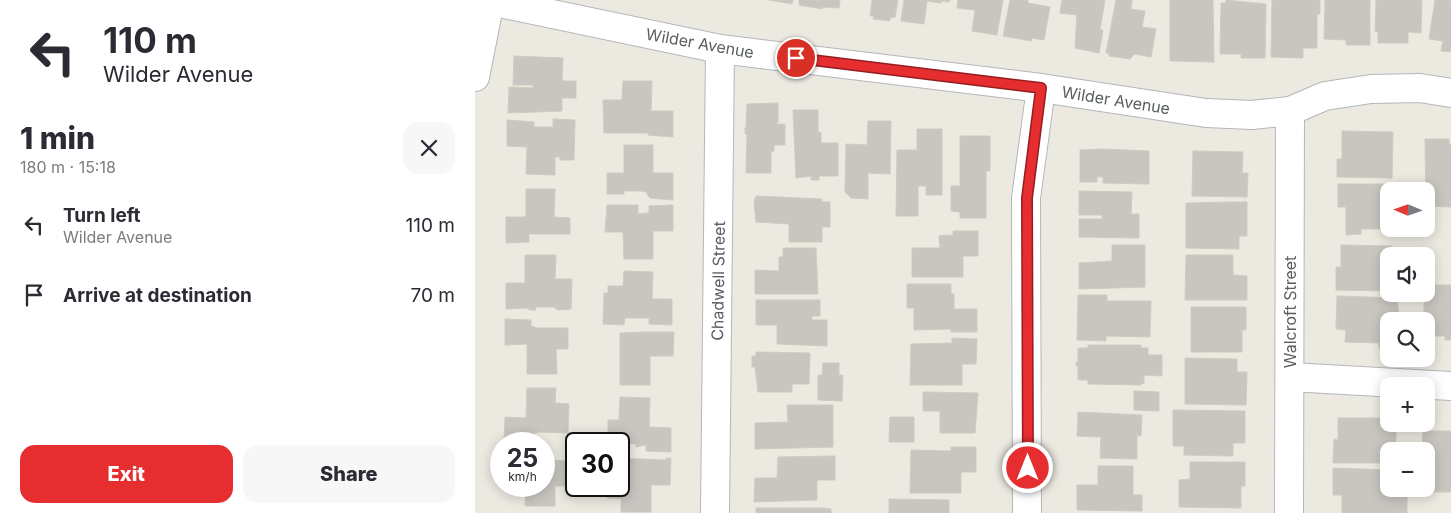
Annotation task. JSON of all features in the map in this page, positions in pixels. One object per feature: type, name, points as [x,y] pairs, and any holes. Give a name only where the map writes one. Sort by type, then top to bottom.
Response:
[{"type":"street","name":"Wilder Avenue","points":[[487,1],[721,49],[1041,88],[1206,113],[1252,115],[1290,111],[1325,96],[1371,89],[1420,88],[1451,93]]},
{"type":"street","points":[[475,77],[487,1]]},
{"type":"street","name":"Chadwell Street","points":[[715,513],[721,49]]},
{"type":"street","points":[[1027,513],[1027,198],[1041,88]]},
{"type":"street","name":"Walcroft Street","points":[[1289,513],[1290,111]]},
{"type":"street","points":[[1290,377],[1451,386]]},
{"type":"building","points":[[769,0],[793,0],[792,4]]},
{"type":"building","points":[[799,0],[840,0],[839,8],[822,7],[822,9],[799,5]]},
{"type":"building","points":[[872,0],[898,0],[895,17],[890,18],[890,21],[873,19],[874,16],[870,16]]},
{"type":"building","points":[[904,0],[950,0],[949,2],[941,1],[941,3],[927,1],[924,24],[901,21]]},
{"type":"building","points":[[958,0],[1003,0],[997,35],[972,31],[975,10],[957,8]]},
{"type":"building","points":[[1010,0],[1028,0],[1028,3],[1050,7],[1044,40],[1032,38],[1031,41],[1003,36]]},
{"type":"building","points":[[1062,0],[1105,0],[1100,30],[1103,30],[1099,53],[1075,48],[1077,15],[1060,13]]},
{"type":"building","points":[[1116,0],[1132,0],[1131,9],[1145,11],[1142,27],[1156,29],[1151,57],[1134,54],[1130,59],[1109,56],[1109,53],[1106,53]]},
{"type":"building","points":[[1170,0],[1213,0],[1214,62],[1170,61]]},
{"type":"building","points":[[1226,0],[1266,4],[1265,58],[1241,58],[1241,54],[1220,54],[1221,3],[1226,3]]},
{"type":"building","points":[[1272,0],[1320,0],[1320,14],[1317,14],[1317,48],[1303,48],[1303,58],[1271,57]]},
{"type":"building","points":[[1325,0],[1370,0],[1370,45],[1346,45],[1346,40],[1324,39]]},
{"type":"building","points":[[1376,0],[1422,0],[1421,33],[1408,32],[1408,43],[1378,43],[1378,32],[1375,32]]},
{"type":"building","points":[[1435,0],[1451,0],[1451,52],[1441,51],[1443,41],[1429,39]]},
{"type":"building","points":[[514,56],[563,58],[562,81],[576,81],[576,98],[562,98],[562,111],[508,113],[509,87],[533,88],[533,85],[513,85]]},
{"type":"building","points":[[623,81],[652,81],[651,111],[673,111],[673,137],[648,135],[648,133],[604,133],[603,100],[622,100]]},
{"type":"building","points":[[778,103],[778,122],[775,124],[785,124],[785,145],[774,145],[774,151],[771,152],[771,173],[746,173],[747,134],[745,134],[745,128],[747,104]]},
{"type":"building","points":[[793,110],[818,110],[818,132],[821,132],[821,143],[838,143],[838,176],[819,176],[819,180],[811,180],[811,176],[796,178]]},
{"type":"building","points":[[553,119],[575,120],[574,160],[560,160],[560,157],[555,157],[555,175],[526,174],[527,147],[507,146],[507,120],[534,122],[534,127],[553,127]]},
{"type":"building","points":[[868,121],[891,121],[890,174],[868,173],[868,199],[851,198],[845,192],[846,144],[867,145]]},
{"type":"building","points":[[917,129],[942,129],[942,195],[926,195],[926,186],[918,186],[918,216],[896,216],[897,150],[917,150]]},
{"type":"building","points":[[1342,131],[1393,132],[1392,178],[1337,177],[1337,159],[1342,159]]},
{"type":"building","points":[[960,136],[990,136],[990,171],[986,171],[986,218],[960,218],[960,212],[951,211],[951,186],[960,186]]},
{"type":"building","points":[[1425,139],[1449,139],[1449,144],[1451,144],[1451,207],[1435,206],[1435,182],[1426,182]]},
{"type":"building","points":[[624,145],[653,145],[653,173],[673,173],[673,200],[650,198],[646,192],[641,191],[607,194],[607,173],[624,173]]},
{"type":"building","points":[[1080,150],[1149,151],[1149,184],[1103,183],[1103,177],[1097,177],[1097,182],[1080,182]]},
{"type":"building","points":[[1193,151],[1243,152],[1242,173],[1248,173],[1247,197],[1192,196]]},
{"type":"building","points":[[1338,184],[1380,184],[1380,229],[1361,229],[1361,234],[1346,235],[1346,207],[1338,207]]},
{"type":"building","points":[[526,189],[555,189],[554,217],[570,218],[570,234],[529,234],[529,242],[506,243],[506,217],[526,217]]},
{"type":"building","points":[[1079,191],[1132,192],[1131,214],[1139,214],[1139,238],[1079,237],[1079,219],[1102,219],[1102,215],[1079,215]]},
{"type":"building","points":[[756,196],[822,199],[822,202],[830,202],[830,227],[822,227],[822,242],[789,242],[789,224],[756,222],[754,202]]},
{"type":"building","points":[[1247,202],[1247,236],[1239,236],[1239,249],[1186,248],[1186,203]]},
{"type":"building","points":[[607,205],[638,205],[638,214],[649,213],[649,206],[673,205],[673,231],[653,231],[653,259],[624,259],[623,232],[605,232]]},
{"type":"building","points":[[953,231],[978,231],[978,256],[963,256],[963,277],[912,277],[912,248],[940,248],[939,236],[953,235]]},
{"type":"building","points":[[1112,245],[1145,245],[1145,287],[1079,289],[1079,263],[1112,261]]},
{"type":"building","points":[[1341,245],[1392,246],[1380,247],[1380,291],[1336,290],[1336,267],[1341,267]]},
{"type":"building","points":[[783,248],[816,248],[818,294],[755,294],[755,270],[779,271],[779,257],[783,257]]},
{"type":"building","points":[[525,255],[556,255],[555,279],[572,279],[571,309],[558,310],[554,307],[535,307],[536,310],[529,310],[529,308],[506,309],[506,283],[525,283]]},
{"type":"building","points":[[1186,255],[1233,255],[1233,275],[1247,276],[1247,300],[1185,300]]},
{"type":"building","points":[[624,271],[653,272],[652,299],[672,299],[672,325],[649,324],[649,318],[625,318],[624,325],[603,324],[604,293],[608,293],[608,286],[623,286]]},
{"type":"building","points":[[907,284],[951,284],[951,294],[954,294],[954,309],[977,309],[977,332],[951,332],[951,329],[914,330],[914,308],[907,308]]},
{"type":"building","points":[[1435,285],[1451,285],[1451,340],[1445,340],[1445,336],[1435,336],[1435,312],[1424,312],[1424,302],[1435,302]]},
{"type":"building","points":[[1078,295],[1107,295],[1107,301],[1151,301],[1150,337],[1106,336],[1106,341],[1077,340]]},
{"type":"building","points":[[1337,296],[1380,297],[1380,302],[1397,302],[1398,312],[1380,312],[1380,348],[1379,343],[1345,342],[1346,330],[1336,329]]},
{"type":"building","points":[[756,300],[820,300],[820,316],[812,316],[812,320],[827,320],[827,346],[777,344],[777,325],[756,325]]},
{"type":"building","points":[[1191,307],[1246,307],[1246,330],[1242,330],[1242,352],[1191,352]]},
{"type":"building","points":[[505,319],[531,320],[531,326],[537,328],[568,328],[568,349],[556,349],[557,374],[527,374],[527,344],[505,345]]},
{"type":"building","points":[[674,332],[673,356],[650,356],[650,385],[620,385],[620,333]]},
{"type":"building","points":[[952,338],[977,339],[976,364],[962,364],[962,385],[910,385],[911,344],[952,343]]},
{"type":"building","points":[[1088,345],[1141,345],[1141,348],[1148,348],[1148,355],[1162,355],[1162,376],[1144,375],[1144,383],[1140,385],[1088,384],[1088,380],[1078,380],[1078,366],[1076,366],[1076,362],[1078,362],[1078,348],[1088,348]]},
{"type":"building","points":[[756,352],[810,353],[809,384],[792,384],[792,392],[758,392],[755,367],[752,367],[752,356],[756,356]]},
{"type":"building","points":[[1185,358],[1237,359],[1237,372],[1247,372],[1246,405],[1185,404]]},
{"type":"building","points":[[823,363],[839,363],[839,375],[843,375],[842,401],[818,400],[818,375],[822,375]]},
{"type":"building","points":[[527,388],[556,388],[555,403],[569,404],[568,432],[504,432],[505,417],[526,418]]},
{"type":"building","points":[[1134,391],[1159,392],[1159,411],[1134,410]]},
{"type":"building","points":[[923,392],[978,393],[975,433],[940,433],[940,411],[923,411]]},
{"type":"building","points":[[620,397],[650,398],[649,427],[671,428],[671,452],[646,451],[646,445],[636,447],[636,444],[630,444],[630,432],[608,432],[608,420],[619,420]]},
{"type":"building","points":[[787,405],[833,405],[833,447],[755,449],[755,423],[788,422]]},
{"type":"building","points":[[1173,410],[1245,411],[1245,443],[1233,443],[1233,456],[1184,455],[1184,446],[1173,446]]},
{"type":"building","points":[[1078,412],[1142,415],[1141,436],[1137,436],[1137,459],[1100,458],[1101,437],[1077,436]]},
{"type":"building","points":[[890,417],[914,417],[914,442],[889,442]]},
{"type":"building","points":[[1338,418],[1380,418],[1380,432],[1396,432],[1396,442],[1380,442],[1380,463],[1333,463],[1334,439],[1338,440]]},
{"type":"building","points":[[1451,431],[1451,492],[1435,492],[1435,442],[1422,442],[1423,432]]},
{"type":"building","points":[[951,447],[976,447],[976,472],[961,472],[961,493],[910,493],[911,450],[951,451]]},
{"type":"building","points":[[835,456],[835,480],[817,480],[817,500],[754,502],[755,478],[777,478],[778,457]]},
{"type":"building","points":[[630,458],[666,460],[666,458],[671,458],[670,485],[651,485],[651,512],[621,512],[621,499],[607,498],[630,497]]},
{"type":"building","points":[[555,460],[565,461],[565,486],[555,486]]},
{"type":"building","points":[[1190,462],[1245,462],[1245,486],[1241,486],[1241,508],[1179,507],[1179,480],[1190,479]]},
{"type":"building","points":[[1098,466],[1133,466],[1133,495],[1142,495],[1142,511],[1077,510],[1077,485],[1098,485]]},
{"type":"building","points":[[1333,468],[1380,470],[1380,497],[1407,497],[1407,513],[1342,513],[1342,495],[1333,495]]},
{"type":"building","points":[[525,497],[555,497],[555,506],[525,506]]},
{"type":"building","points":[[889,499],[949,500],[949,513],[889,513]]},
{"type":"building","points":[[756,508],[821,508],[831,509],[831,513],[756,513]]},
{"type":"route","points":[[796,58],[1041,88],[1027,198],[1028,468]]}]
